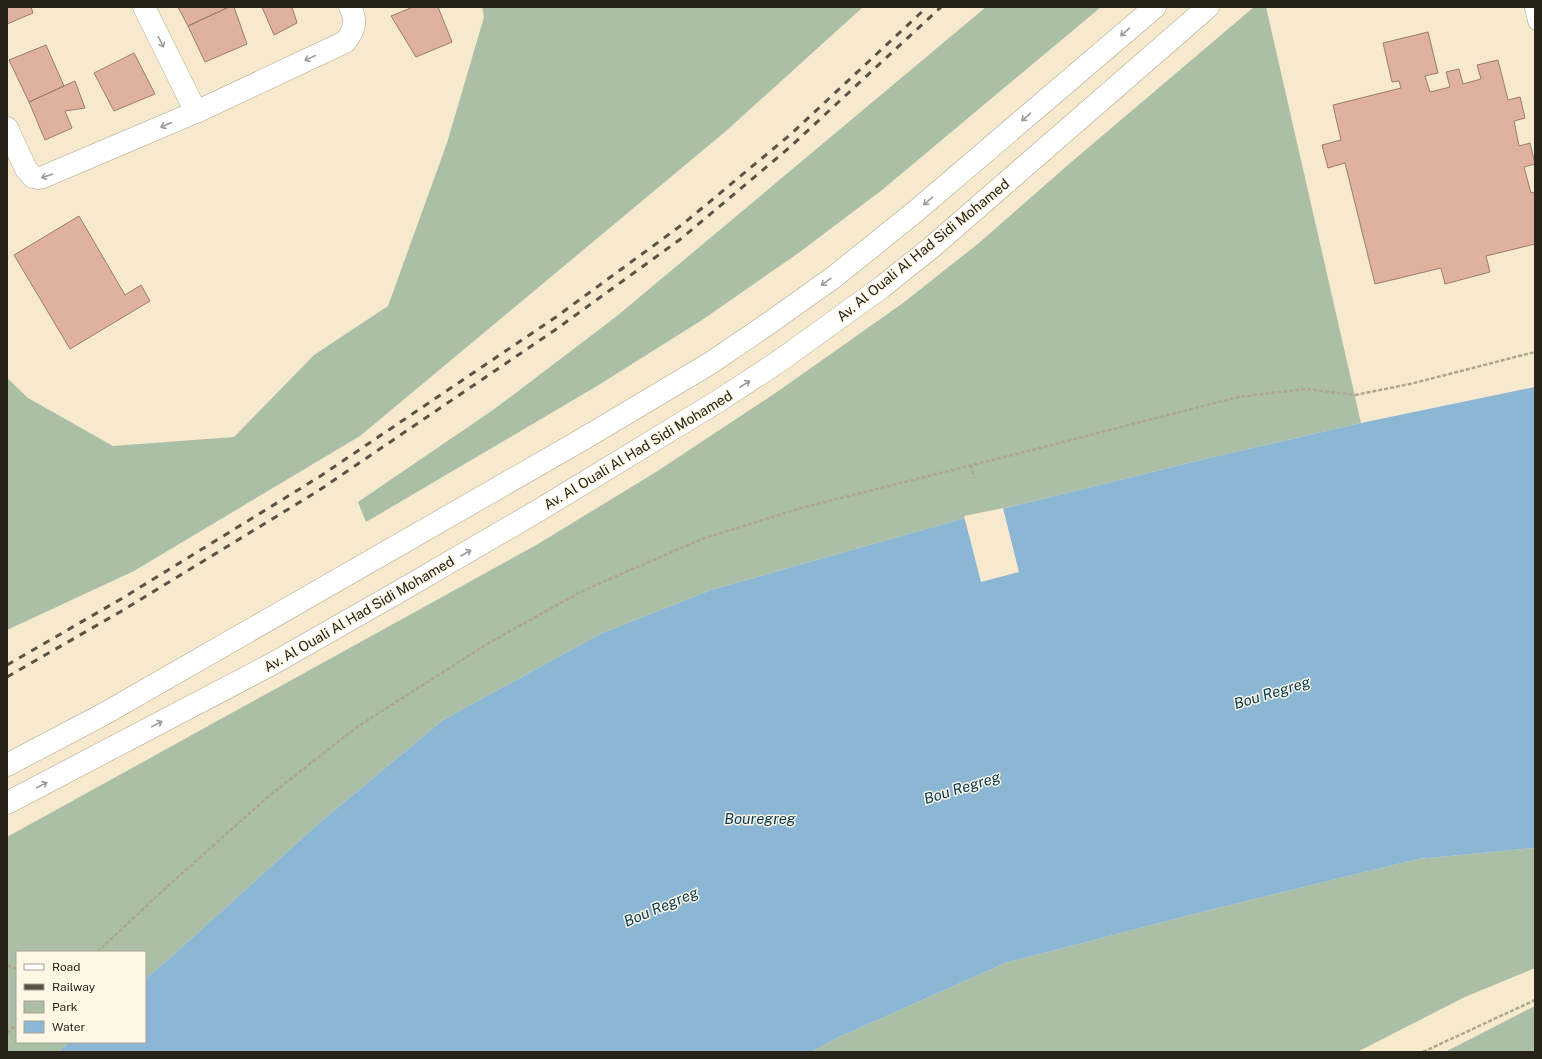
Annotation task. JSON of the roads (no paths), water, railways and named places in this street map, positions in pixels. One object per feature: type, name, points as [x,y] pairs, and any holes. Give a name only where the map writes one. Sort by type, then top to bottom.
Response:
[{"type":"street","points":[[144,7],[196,112]]},
{"type":"street","points":[[7,128],[26,169],[33,177],[44,177],[196,112],[345,42],[355,26],[354,14],[350,7]]},
{"type":"street","points":[[7,765],[104,714],[571,446],[709,364],[834,277],[916,211],[1155,7]]},
{"type":"street","name":"Av. Al Ouali Al Had Sidi Mohamed","points":[[7,803],[272,664],[407,587],[541,509],[720,400],[778,362],[876,291],[932,246],[1208,7]]},
{"type":"lane","points":[[1531,7],[1535,23]]},
{"type":"water","name":"Bouregreg","points":[[1535,387],[1535,848],[1418,859],[1198,913],[1005,963],[835,1039],[812,1052],[58,1052],[69,1043],[146,1043],[146,978],[317,825],[443,720],[600,634],[711,590],[965,518],[1213,457],[1361,423]]},
{"type":"railway","points":[[7,665],[121,599],[319,477],[556,317],[683,224],[791,134],[927,7]]},
{"type":"railway","points":[[7,677],[120,612],[318,491],[555,330],[682,238],[790,147],[941,7]]},
{"type":"water label","name":"Bou Regreg","points":[[1272,693]]},
{"type":"water label","name":"Bou Regreg","points":[[962,788]]},
{"type":"water label","name":"Bou Regreg","points":[[661,907]]}]
